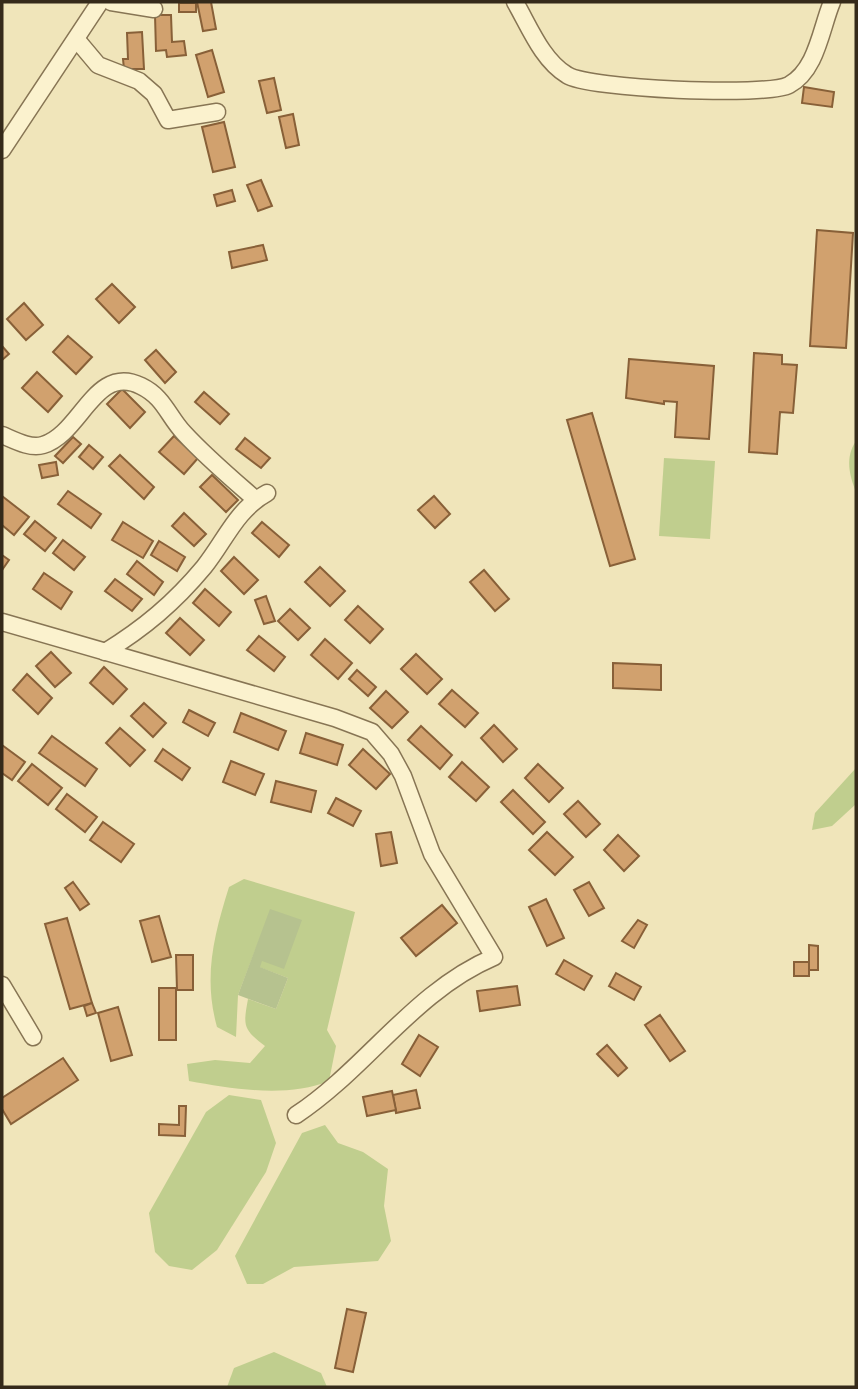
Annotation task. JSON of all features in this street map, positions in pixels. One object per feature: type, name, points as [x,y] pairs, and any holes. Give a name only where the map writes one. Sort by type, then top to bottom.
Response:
[{"type":"street","points":[[2,150],[100,2]]},
{"type":"street","points":[[111,2],[153,9]]},
{"type":"street","points":[[515,2],[555,66],[577,81],[702,90],[773,90],[790,85],[816,54],[832,2]]},
{"type":"street","points":[[77,40],[98,65],[139,82],[154,94],[168,120],[217,112]]},
{"type":"street","points":[[2,435],[33,446],[43,445],[57,437],[101,390],[116,381],[127,380],[143,387],[164,402],[181,430],[199,450],[261,496],[234,522],[206,564],[170,606],[149,625],[105,652]]},
{"type":"street","points":[[2,622],[335,718],[372,732],[397,765],[432,854],[494,957],[469,967],[429,995],[323,1097],[296,1115]]},
{"type":"street","points":[[2,985],[33,1037]]},
{"type":"green space","points":[[856,441],[856,492],[849,466],[850,453]]},
{"type":"green space","points":[[664,458],[715,461],[710,539],[659,536]]},
{"type":"green space","points":[[856,768],[856,804],[832,826],[812,830],[815,813]]},
{"type":"green space","points":[[244,879],[355,912],[327,1030],[336,1046],[329,1081],[278,1091],[189,1081],[187,1064],[215,1060],[250,1063],[265,1046],[246,1026],[248,999],[276,1009],[288,978],[259,967],[271,909],[238,995],[236,1037],[217,1027],[211,991],[215,939],[229,887]]},
{"type":"green space","points":[[270,909],[302,920],[284,969],[262,961],[260,967],[288,978],[276,1009],[238,995]]},
{"type":"green space","points":[[229,1095],[261,1100],[276,1143],[266,1172],[217,1250],[192,1270],[169,1266],[155,1252],[149,1213],[206,1112]]},
{"type":"green space","points":[[325,1125],[338,1143],[363,1152],[388,1169],[384,1206],[391,1241],[378,1261],[294,1267],[263,1284],[247,1284],[235,1256],[302,1133]]},
{"type":"green space","points":[[274,1352],[321,1373],[327,1387],[227,1387],[234,1368]]},
{"type":"building","points":[[197,2],[211,2],[216,29],[203,31]]},
{"type":"building","points":[[179,3],[196,3],[196,12],[179,12]]},
{"type":"building","points":[[155,15],[171,15],[172,42],[184,41],[186,55],[167,57],[166,50],[156,51]]},
{"type":"building","points":[[142,32],[144,69],[124,69],[123,59],[128,59],[127,33]]},
{"type":"building","points":[[212,50],[224,92],[208,97],[196,55]]},
{"type":"building","points":[[274,78],[281,110],[267,113],[259,81]]},
{"type":"building","points":[[804,87],[834,92],[832,107],[802,103]]},
{"type":"building","points":[[293,114],[299,145],[286,148],[279,117]]},
{"type":"building","points":[[224,122],[235,167],[213,172],[202,127]]},
{"type":"building","points":[[261,180],[272,206],[258,211],[247,185]]},
{"type":"building","points":[[232,190],[235,201],[217,206],[214,195]]},
{"type":"building","points":[[817,230],[853,233],[846,348],[810,346]]},
{"type":"building","points":[[263,245],[267,260],[232,268],[229,252]]},
{"type":"building","points":[[112,284],[135,307],[119,323],[96,299]]},
{"type":"building","points":[[24,303],[43,325],[26,340],[7,319]]},
{"type":"building","points":[[68,336],[92,357],[76,374],[53,352]]},
{"type":"building","points":[[2,346],[9,354],[2,360]]},
{"type":"building","points":[[156,350],[176,372],[165,383],[145,360]]},
{"type":"building","points":[[754,353],[782,355],[782,364],[797,365],[793,413],[780,412],[777,454],[749,452]]},
{"type":"building","points":[[629,359],[714,366],[709,439],[675,437],[677,402],[664,401],[664,404],[626,398]]},
{"type":"building","points":[[37,372],[62,396],[48,412],[22,388]]},
{"type":"building","points":[[122,389],[145,412],[130,428],[107,404]]},
{"type":"building","points":[[204,392],[229,414],[220,424],[195,402]]},
{"type":"building","points":[[592,413],[635,559],[610,566],[567,420]]},
{"type":"building","points":[[174,436],[198,458],[184,474],[159,452]]},
{"type":"building","points":[[73,437],[81,444],[63,463],[55,456]]},
{"type":"building","points":[[245,438],[270,458],[261,468],[236,449]]},
{"type":"building","points":[[89,445],[103,457],[93,469],[79,457]]},
{"type":"building","points":[[120,455],[154,487],[144,499],[109,466]]},
{"type":"building","points":[[56,462],[58,475],[42,478],[39,465]]},
{"type":"building","points":[[212,475],[238,500],[226,512],[200,487]]},
{"type":"building","points":[[68,491],[101,514],[91,528],[58,504]]},
{"type":"building","points":[[2,496],[29,517],[14,535],[2,525]]},
{"type":"building","points":[[434,496],[450,514],[435,528],[418,510]]},
{"type":"building","points":[[184,513],[206,534],[194,546],[172,526]]},
{"type":"building","points":[[35,521],[56,538],[45,551],[24,534]]},
{"type":"building","points":[[123,522],[153,541],[143,558],[112,540]]},
{"type":"building","points":[[262,522],[289,545],[279,557],[252,533]]},
{"type":"building","points":[[63,540],[85,557],[74,570],[53,553]]},
{"type":"building","points":[[159,541],[185,557],[177,571],[151,555]]},
{"type":"building","points":[[2,555],[9,560],[2,570]]},
{"type":"building","points":[[234,557],[258,580],[244,594],[221,571]]},
{"type":"building","points":[[137,561],[163,582],[154,595],[127,574]]},
{"type":"building","points":[[320,567],[345,591],[330,606],[305,582]]},
{"type":"building","points":[[484,570],[509,599],[495,611],[470,582]]},
{"type":"building","points":[[44,573],[72,592],[61,609],[33,589]]},
{"type":"building","points":[[115,579],[142,599],[132,611],[105,591]]},
{"type":"building","points":[[205,589],[231,612],[219,626],[193,603]]},
{"type":"building","points":[[266,596],[275,621],[264,624],[255,600]]},
{"type":"building","points":[[358,606],[383,629],[370,643],[345,620]]},
{"type":"building","points":[[290,609],[310,628],[298,640],[278,621]]},
{"type":"building","points":[[180,618],[204,640],[190,655],[166,633]]},
{"type":"building","points":[[259,636],[285,657],[274,671],[247,650]]},
{"type":"building","points":[[325,639],[352,663],[338,679],[311,655]]},
{"type":"building","points":[[51,652],[71,673],[55,687],[36,666]]},
{"type":"building","points":[[416,654],[442,679],[427,694],[401,669]]},
{"type":"building","points":[[613,663],[661,665],[661,690],[613,688]]},
{"type":"building","points":[[104,667],[127,689],[113,704],[90,683]]},
{"type":"building","points":[[357,670],[376,687],[368,696],[349,679]]},
{"type":"building","points":[[27,674],[52,698],[38,714],[13,690]]},
{"type":"building","points":[[452,690],[478,713],[465,727],[439,704]]},
{"type":"building","points":[[386,691],[408,712],[392,728],[370,708]]},
{"type":"building","points":[[144,703],[166,723],[153,737],[131,716]]},
{"type":"building","points":[[189,710],[215,723],[208,736],[183,722]]},
{"type":"building","points":[[241,713],[286,731],[278,750],[234,732]]},
{"type":"building","points":[[494,725],[517,749],[503,762],[481,738]]},
{"type":"building","points":[[421,726],[452,755],[440,769],[408,740]]},
{"type":"building","points":[[120,728],[145,750],[130,766],[106,743]]},
{"type":"building","points":[[306,733],[343,745],[337,765],[300,753]]},
{"type":"building","points":[[52,736],[97,769],[85,786],[39,753]]},
{"type":"building","points":[[2,745],[25,762],[12,780],[2,773]]},
{"type":"building","points":[[163,749],[190,768],[182,780],[155,761]]},
{"type":"building","points":[[363,749],[390,774],[376,789],[349,765]]},
{"type":"building","points":[[231,761],[264,774],[255,795],[223,782]]},
{"type":"building","points":[[462,762],[489,787],[476,801],[449,777]]},
{"type":"building","points":[[32,764],[62,788],[48,805],[18,781]]},
{"type":"building","points":[[538,764],[563,788],[549,802],[525,778]]},
{"type":"building","points":[[276,781],[316,791],[311,812],[271,802]]},
{"type":"building","points":[[513,790],[545,822],[533,834],[501,802]]},
{"type":"building","points":[[67,794],[97,817],[85,832],[56,809]]},
{"type":"building","points":[[336,798],[361,811],[353,826],[328,813]]},
{"type":"building","points":[[578,801],[600,824],[586,837],[564,814]]},
{"type":"building","points":[[103,822],[134,844],[121,862],[90,840]]},
{"type":"building","points":[[391,832],[397,863],[381,866],[376,834]]},
{"type":"building","points":[[547,832],[573,857],[555,875],[529,850]]},
{"type":"building","points":[[618,835],[639,856],[624,871],[604,850]]},
{"type":"building","points":[[73,882],[89,904],[80,910],[65,888]]},
{"type":"building","points":[[589,882],[604,908],[589,916],[574,890]]},
{"type":"building","points":[[546,899],[564,938],[547,946],[529,907]]},
{"type":"building","points":[[442,905],[457,923],[416,956],[401,938]]},
{"type":"building","points":[[159,916],[171,957],[152,962],[140,921]]},
{"type":"building","points":[[67,918],[92,1003],[70,1009],[45,924]]},
{"type":"building","points":[[638,920],[647,925],[634,948],[622,941]]},
{"type":"building","points":[[809,945],[818,946],[818,970],[809,970]]},
{"type":"building","points":[[176,955],[193,955],[193,990],[177,990]]},
{"type":"building","points":[[564,960],[592,976],[584,990],[556,974]]},
{"type":"building","points":[[794,962],[809,962],[809,976],[794,976]]},
{"type":"building","points":[[616,973],[641,987],[634,1000],[609,986]]},
{"type":"building","points":[[517,986],[520,1005],[480,1011],[477,991]]},
{"type":"building","points":[[159,988],[176,988],[176,1040],[159,1040]]},
{"type":"building","points":[[92,1003],[96,1013],[87,1016],[84,1006]]},
{"type":"building","points":[[118,1007],[132,1055],[111,1061],[98,1013]]},
{"type":"building","points":[[660,1015],[685,1051],[670,1061],[645,1025]]},
{"type":"building","points":[[419,1035],[438,1047],[420,1076],[402,1064]]},
{"type":"building","points":[[607,1045],[627,1068],[618,1076],[597,1054]]},
{"type":"building","points":[[63,1058],[78,1080],[11,1124],[2,1109],[2,1098]]},
{"type":"building","points":[[416,1090],[420,1108],[396,1113],[393,1095]]},
{"type":"building","points":[[392,1091],[396,1110],[367,1116],[363,1097]]},
{"type":"building","points":[[179,1106],[186,1106],[185,1136],[159,1135],[159,1124],[179,1125]]},
{"type":"building","points":[[347,1309],[366,1313],[353,1372],[335,1368]]}]
